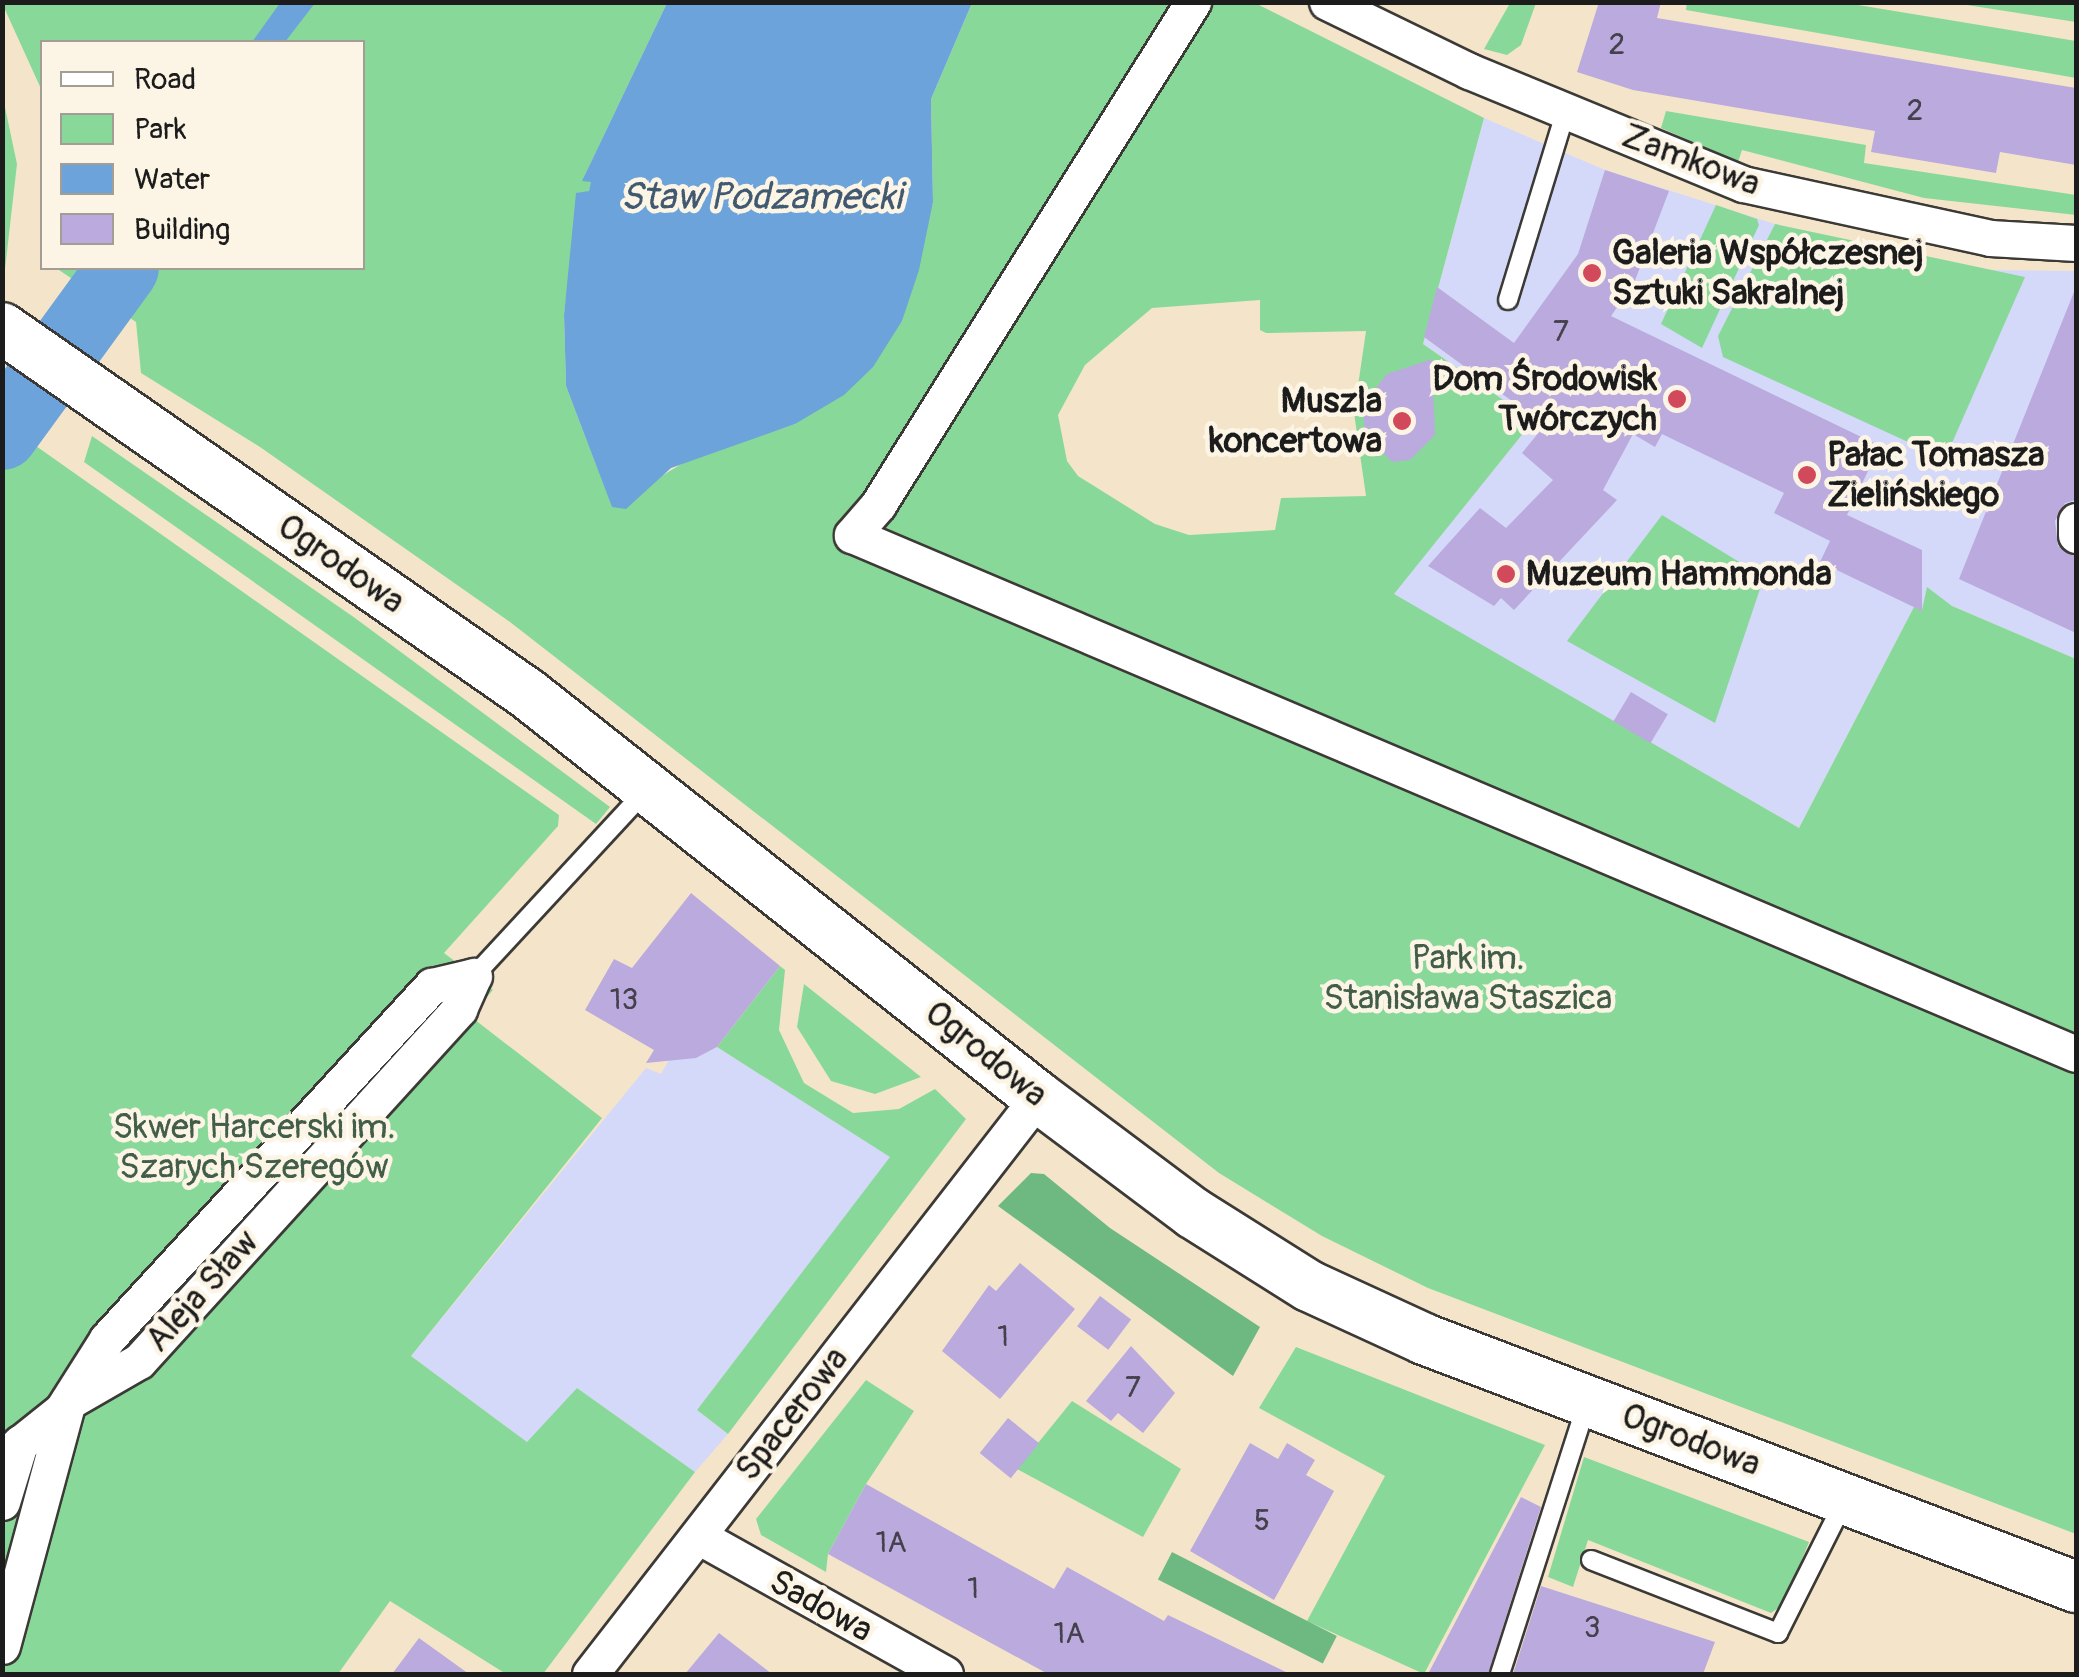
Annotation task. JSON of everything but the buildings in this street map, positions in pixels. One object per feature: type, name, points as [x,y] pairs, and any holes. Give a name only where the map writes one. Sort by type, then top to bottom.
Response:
[{"type":"street","points":[[1193,2],[878,506],[852,535],[2076,1054]]},
{"type":"street","name":"Zamkowa","points":[[1327,2],[1708,172],[1808,202],[1990,238],[2076,243]]},
{"type":"street","name":"Ogrodowa","points":[[9,333],[528,694],[1038,1097],[1192,1213],[1309,1286],[1424,1338],[2076,1587]]},
{"type":"street","points":[[2076,521],[2076,535]]},
{"type":"street","name":"Aleja Sław","points":[[2,1502],[11,1450],[68,1402],[139,1361],[459,1009],[474,976]]},
{"type":"street","name":"Spacerowa","points":[[590,1674],[1038,1097]]},
{"type":"street","points":[[2,1646],[68,1402]]},
{"type":"street","points":[[2,1502],[44,1484]]},
{"type":"street","name":"Sadowa","points":[[698,1536],[945,1674]]},
{"type":"lane","points":[[1508,300],[1566,110]]},
{"type":"lane","points":[[474,976],[648,788]]},
{"type":"lane","points":[[1500,1674],[1588,1401]]},
{"type":"lane","points":[[1591,1560],[1778,1633],[1845,1499]]},
{"type":"shaded area","points":[[1484,118],[1605,170],[1775,224],[1984,270],[2076,271],[2076,659],[1952,606],[1927,588],[1922,610],[1913,609],[1799,828],[1393,594],[1533,421],[1423,344]]},
{"type":"shaded area","points":[[717,1047],[891,1157],[697,1410],[728,1434],[695,1472],[577,1388],[528,1443],[411,1356],[646,1068],[661,1074],[670,1058],[696,1058]]},
{"type":"green space","points":[[1687,2],[1846,3],[2076,41],[2076,78],[1686,10]]},
{"type":"green space","name":"Park im. Stanisława Staszica","points":[[2,3],[667,3],[585,175],[592,181],[589,191],[578,196],[564,315],[566,386],[612,506],[688,460],[795,424],[902,321],[933,202],[931,99],[972,3],[1255,3],[1484,118],[1423,344],[1533,421],[1394,594],[1799,828],[1914,607],[1922,610],[1927,587],[1952,606],[2076,659],[2076,1534],[1428,1288],[1322,1236],[1219,1173],[510,622],[260,447],[141,373],[136,322],[59,270],[365,270],[365,40],[40,40],[40,87]],"holes":[[[1260,300],[1260,330],[1366,331],[1354,413],[1366,496],[1281,498],[1275,530],[1189,535],[1155,524],[1078,476],[1067,461],[1058,415],[1085,365],[1152,308]]]},
{"type":"green space","points":[[1510,3],[1536,3],[1521,45],[1507,55],[1484,49]]},
{"type":"green space","points":[[1954,3],[2076,3],[2076,22]]},
{"type":"green space","points":[[2,93],[17,164],[5,269],[2,263]]},
{"type":"green space","points":[[1666,111],[1866,145],[1864,163],[2076,195],[2076,215],[1924,198],[1742,150],[1738,162],[1661,128]]},
{"type":"green space","points":[[1716,205],[1757,219],[1759,225],[1702,348],[1661,324]]},
{"type":"green space","points":[[1775,224],[2025,277],[1945,459],[1723,357],[1718,336]]},
{"type":"green space","name":"Skwer Harcerski im. Szarych Szeregów","points":[[2,422],[559,815],[558,826],[444,953],[493,990],[470,1016],[602,1118],[411,1356],[527,1442],[577,1388],[695,1472],[543,1674],[506,1674],[390,1601],[338,1674],[3,1674]]},
{"type":"green space","points":[[92,436],[355,618],[610,807],[596,824],[84,462]]},
{"type":"green space","points":[[1662,515],[1764,577],[1715,723],[1567,641]]},
{"type":"green space","points":[[780,966],[785,970],[779,1030],[804,1083],[853,1113],[899,1109],[935,1089],[966,1119],[728,1434],[697,1410],[890,1157],[717,1047]]},
{"type":"green space","points":[[804,984],[921,1077],[875,1094],[831,1081],[797,1027]]},
{"type":"green space","points":[[1031,1173],[1044,1174],[1110,1228],[1260,1327],[1233,1376],[998,1206]]},
{"type":"green space","points":[[1296,1347],[1545,1445],[1424,1674],[1307,1621],[1385,1476],[1259,1408]]},
{"type":"green space","points":[[866,1380],[914,1411],[866,1484],[828,1554],[826,1572],[761,1535],[756,1519]]},
{"type":"green space","points":[[1072,1401],[1181,1469],[1143,1537],[1017,1469]]},
{"type":"green space","points":[[1584,1457],[1809,1542],[1784,1604],[1771,1613],[1588,1540],[1573,1587],[1548,1577]]},
{"type":"green space","points":[[1172,1552],[1337,1636],[1323,1664],[1158,1580]]},
{"type":"water","points":[[280,3],[315,3],[287,40],[253,40]]},
{"type":"water","name":"Staw Podzamecki","points":[[667,3],[972,3],[931,99],[933,202],[919,270],[902,321],[873,367],[844,395],[795,424],[671,468],[626,509],[612,507],[566,386],[564,315],[576,193],[589,191],[591,182],[582,181]]},
{"type":"water","points":[[93,270],[146,270],[132,291],[109,305],[75,281]]},
{"type":"waterway","points":[[2,434],[122,270]]},
{"type":"place","name":"Galeria Współczesnej Sztuki Sakralnej","points":[[1592,273]]},
{"type":"place","name":"Dom Środowisk Twórczych","points":[[1677,399]]},
{"type":"place","name":"Muszla koncertowa","points":[[1402,421]]},
{"type":"place","name":"Pałac Tomasza Zielińskiego","points":[[1807,475]]},
{"type":"place","name":"Muzeum Hammonda","points":[[1506,574]]}]
